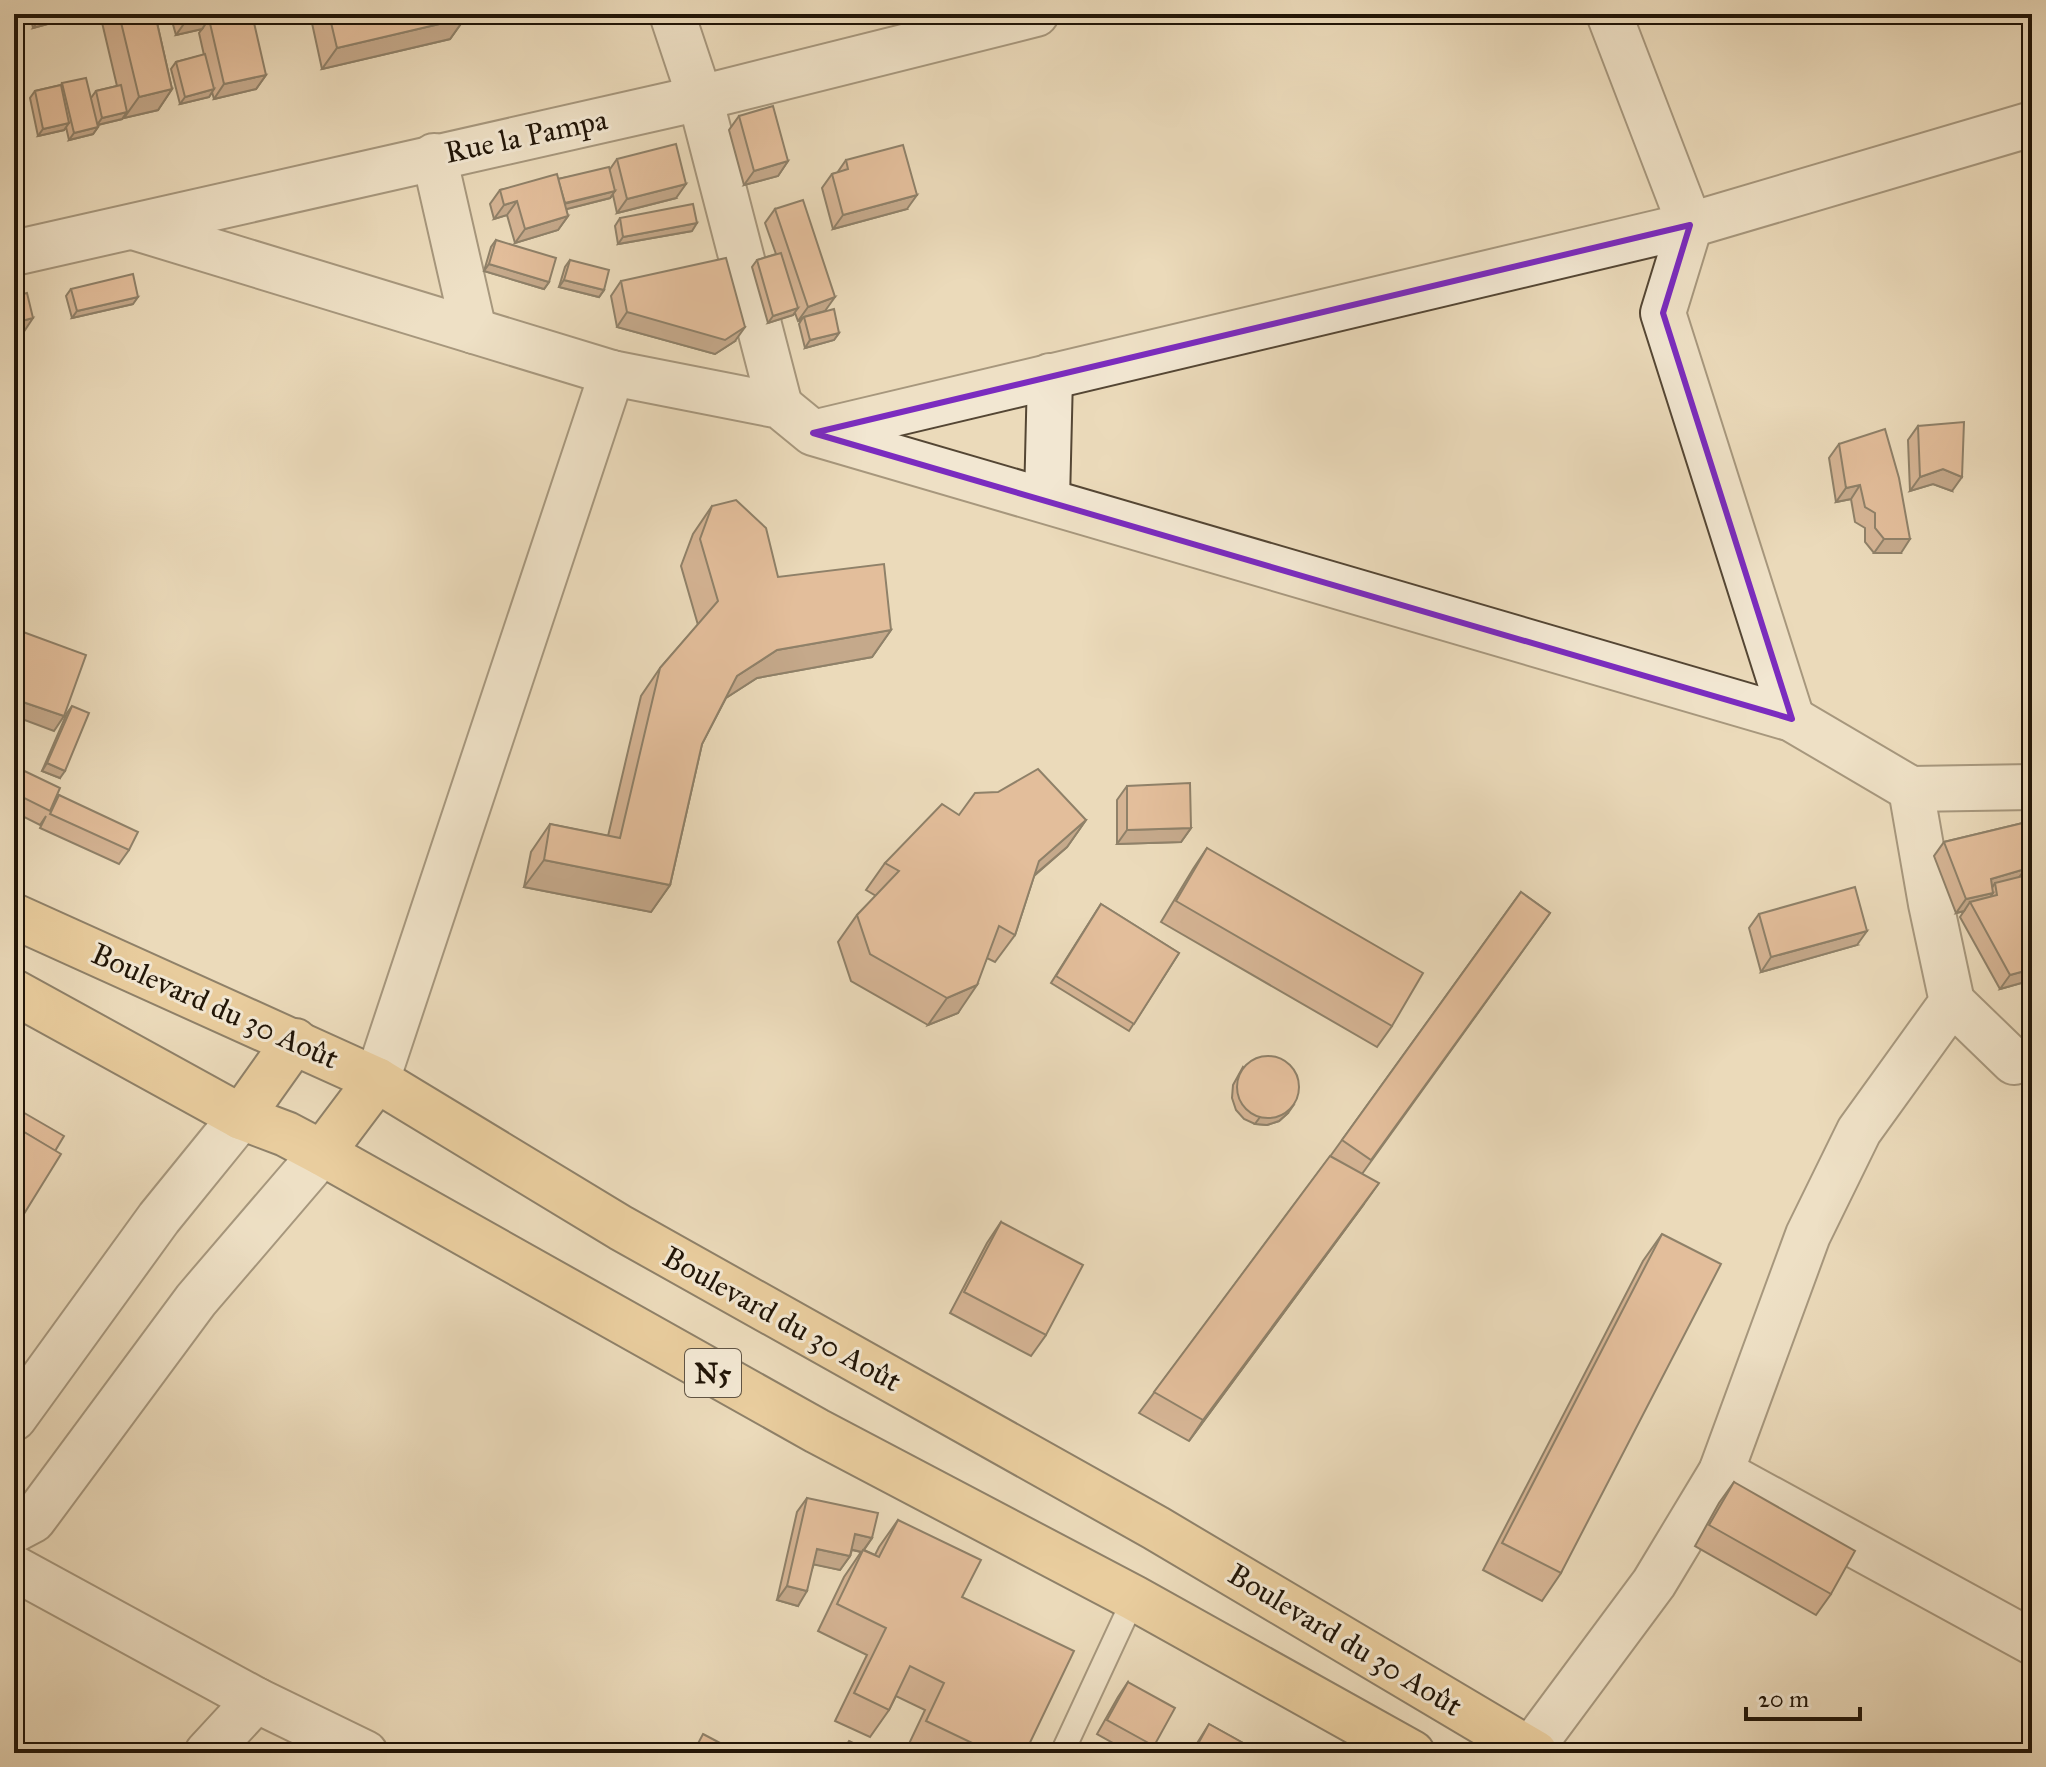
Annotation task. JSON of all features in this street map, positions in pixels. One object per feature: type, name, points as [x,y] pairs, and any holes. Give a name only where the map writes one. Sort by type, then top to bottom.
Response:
[{"type":"highway","name":"Boulevard du 30 Août","points":[[14,916],[377,1080],[621,1228],[1156,1528],[1532,1752]]},
{"type":"highway","name":"Boulevard du 30 Août","points":[[14,992],[241,1117],[286,1134],[322,1153],[817,1431],[1134,1598],[1412,1753]]},
{"type":"highway","points":[[241,1117],[295,1041]]},
{"type":"highway","points":[[322,1153],[377,1080]]},
{"type":"street","points":[[672,14],[700,98],[780,406]]},
{"type":"street","name":"Rue la Pampa","points":[[14,253],[700,98],[1036,14]]},
{"type":"street","points":[[1609,14],[1690,225],[1663,313],[1792,719]]},
{"type":"street","points":[[813,433],[1690,225],[2032,124]]},
{"type":"street","points":[[434,156],[474,331]]},
{"type":"street","points":[[133,227],[612,373],[780,406],[813,433],[1792,719],[1911,789],[2032,787]]},
{"type":"street","points":[[377,1080],[612,373]]},
{"type":"street","points":[[1047,500],[1050,376]]},
{"type":"street","points":[[1911,789],[1952,1002],[2014,1062]]},
{"type":"street","points":[[1532,1752],[1654,1583],[1721,1472],[1808,1235],[1852,1144],[1952,1002]]},
{"type":"street","points":[[14,1418],[159,1218],[241,1117]]},
{"type":"street","points":[[14,1530],[33,1520],[213,1279],[322,1153]]},
{"type":"street","points":[[1721,1472],[2032,1642]]},
{"type":"street","points":[[14,1568],[256,1700],[365,1753]]},
{"type":"street","points":[[207,1753],[256,1700]]},
{"type":"lane","points":[[1062,1753],[1134,1598]]},
{"type":"highlighted area","points":[[1690,225],[1663,313],[1792,719],[1047,500],[813,433]]},
{"type":"building","points":[[119,14],[155,14],[172,89],[139,97]]},
{"type":"building","points":[[184,14],[215,14],[186,21]]},
{"type":"building","points":[[231,14],[252,14],[266,75],[224,84],[209,19]]},
{"type":"building","points":[[329,14],[464,14],[465,18],[337,48]]},
{"type":"building","points":[[205,54],[214,89],[185,97],[176,62]]},
{"type":"building","points":[[86,78],[98,127],[74,133],[62,83]]},
{"type":"building","points":[[61,85],[69,123],[43,129],[35,91]]},
{"type":"building","points":[[121,85],[127,112],[102,118],[96,91]]},
{"type":"building","points":[[773,106],[788,161],[754,171],[739,116]]},
{"type":"building","points":[[676,144],[686,184],[627,199],[617,159]]},
{"type":"building","points":[[903,145],[917,195],[843,215],[832,174],[848,169],[846,160]]},
{"type":"building","points":[[609,167],[615,191],[565,203],[558,179]]},
{"type":"building","points":[[557,174],[568,216],[525,229],[517,201],[504,205],[500,190]]},
{"type":"building","points":[[803,200],[835,297],[808,307],[775,209]]},
{"type":"building","points":[[693,204],[697,223],[623,237],[620,218]]},
{"type":"building","points":[[496,240],[556,258],[549,282],[489,264]]},
{"type":"building","points":[[781,253],[798,308],[773,316],[757,260]]},
{"type":"building","points":[[726,258],[745,327],[725,340],[627,312],[621,281]]},
{"type":"building","points":[[570,260],[609,270],[604,290],[564,280]]},
{"type":"building","points":[[133,274],[138,297],[77,311],[71,289]]},
{"type":"building","points":[[27,293],[33,318],[14,323],[14,296]]},
{"type":"building","points":[[834,309],[839,333],[810,340],[804,317]]},
{"type":"building","points":[[1964,422],[1962,477],[1943,469],[1920,477],[1918,426]]},
{"type":"building","points":[[1885,429],[1899,478],[1910,539],[1884,539],[1875,528],[1875,513],[1865,507],[1860,485],[1846,488],[1839,444]]},
{"type":"building","points":[[736,500],[766,528],[778,577],[884,564],[891,630],[777,650],[737,676],[702,744],[670,885],[544,860],[550,824],[620,838],[660,668],[718,601],[700,539],[712,506]]},
{"type":"building","points":[[15,629],[86,655],[64,716],[14,699]]},
{"type":"building","points":[[72,706],[89,713],[65,771],[47,763]]},
{"type":"building","points":[[14,766],[60,788],[50,811],[14,793]]},
{"type":"building","points":[[1038,769],[1086,820],[1039,861],[1015,935],[999,926],[977,985],[947,998],[870,954],[857,915],[899,871],[885,863],[942,804],[959,815],[975,793],[998,792]]},
{"type":"building","points":[[1190,783],[1191,828],[1127,830],[1127,786]]},
{"type":"building","points":[[59,795],[138,832],[129,850],[50,814]]},
{"type":"building","points":[[2027,822],[2032,841],[2032,880],[2028,881],[2025,869],[1991,879],[1993,893],[1966,899],[1944,842]]},
{"type":"building","points":[[1207,848],[1423,973],[1392,1026],[1176,901]]},
{"type":"building","points":[[2023,876],[2025,888],[2032,886],[2032,969],[2010,975],[1970,902],[1997,895],[1995,883]]},
{"type":"building","points":[[1855,887],[1867,931],[1771,957],[1759,914]]},
{"type":"building","points":[[1521,892],[1550,913],[1371,1160],[1342,1140]]},
{"type":"building","points":[[1101,904],[1179,953],[1134,1024],[1056,976]]},
{"type":"building","points":[[1268,1056],[1280,1058],[1290,1065],[1297,1075],[1297,1099],[1290,1109],[1280,1116],[1268,1118],[1256,1116],[1246,1109],[1239,1099],[1237,1087],[1239,1075],[1246,1065],[1256,1058]]},
{"type":"building","points":[[14,1107],[64,1136],[55,1151],[14,1126]]},
{"type":"building","points":[[14,1126],[61,1154],[14,1230]]},
{"type":"building","points":[[1330,1156],[1379,1183],[1203,1420],[1154,1392]]},
{"type":"building","points":[[1001,1222],[1083,1265],[1046,1335],[964,1292]]},
{"type":"building","points":[[1662,1234],[1721,1264],[1561,1573],[1502,1543]]},
{"type":"building","points":[[1734,1482],[1855,1551],[1831,1594],[1709,1525]]},
{"type":"building","points":[[807,1498],[878,1513],[872,1538],[855,1534],[850,1556],[817,1549],[807,1591],[787,1586]]},
{"type":"building","points":[[898,1520],[981,1560],[962,1597],[1074,1651],[1025,1753],[993,1753],[926,1721],[944,1683],[910,1666],[889,1710],[854,1693],[886,1628],[837,1604],[863,1550],[879,1557]]},
{"type":"building","points":[[1128,1682],[1175,1708],[1154,1746],[1107,1720]]},
{"type":"building","points":[[1209,1724],[1261,1753],[1193,1753]]},
{"type":"building","points":[[703,1734],[739,1753],[693,1753]]},
{"type":"building","points":[[849,1741],[873,1753],[842,1753]]}]
